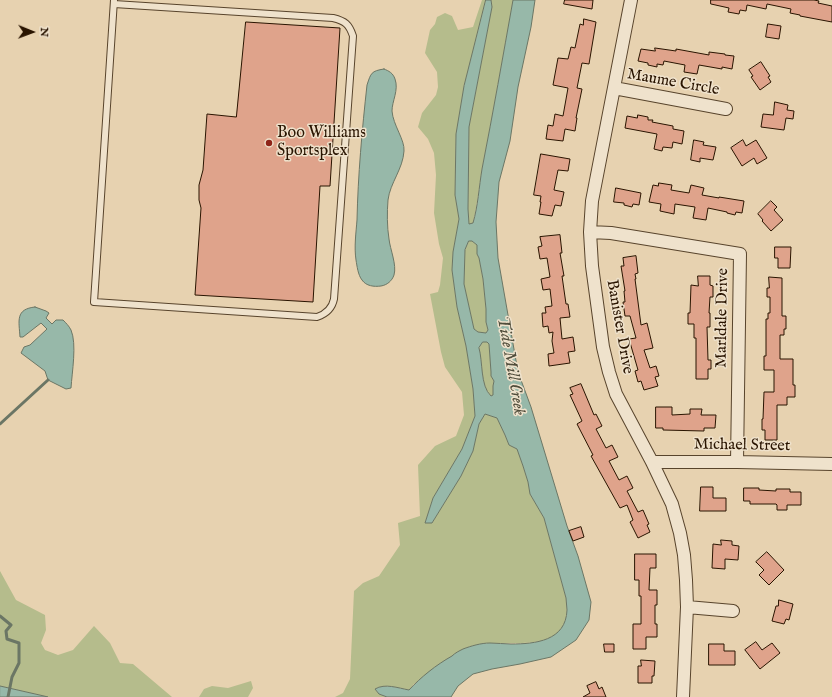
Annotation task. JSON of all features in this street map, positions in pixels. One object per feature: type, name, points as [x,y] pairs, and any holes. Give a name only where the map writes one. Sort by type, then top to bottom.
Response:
[{"type":"street","name":"Banister Drive","points":[[631,0],[592,201],[590,232],[592,266],[603,347],[616,394],[652,462],[672,504],[680,533],[684,555],[687,607],[683,697]]},
{"type":"street","name":"Maume Circle","points":[[614,88],[726,109]]},
{"type":"street","name":"Marldale Drive","points":[[590,232],[610,233],[740,254],[737,462]]},
{"type":"street","name":"Michael Street","points":[[652,462],[832,464]]},
{"type":"street","points":[[687,607],[733,611]]},
{"type":"lane","points":[[114,2],[333,18],[345,22],[348,25],[353,36],[335,292],[333,305],[326,313],[317,317],[94,302],[114,2]]},
{"type":"green space","points":[[482,0],[486,0],[464,86],[456,134],[455,195],[459,219],[453,252],[452,270],[457,307],[466,346],[473,389],[475,416],[462,449],[433,498],[425,523],[432,523],[461,476],[473,451],[479,424],[485,414],[497,418],[509,445],[517,449],[528,482],[530,494],[544,518],[566,598],[567,615],[563,627],[555,635],[545,640],[519,643],[491,643],[462,650],[414,684],[409,690],[391,686],[383,686],[375,689],[379,694],[387,697],[335,697],[343,693],[350,679],[354,591],[363,583],[379,576],[400,545],[398,523],[420,516],[418,465],[435,446],[456,436],[464,415],[462,392],[445,367],[430,294],[438,292],[443,258],[434,213],[436,175],[434,153],[428,139],[418,127],[422,113],[436,95],[438,87],[437,72],[425,53],[430,30],[435,24],[437,17],[445,13],[452,16],[458,30],[473,27]]},
{"type":"green space","points":[[491,0],[513,0],[473,223],[469,224],[469,127],[492,7]]},
{"type":"green space","points":[[469,241],[472,241],[477,245],[477,254],[483,279],[486,322],[488,330],[486,333],[478,332],[474,329],[464,284],[465,250]]},
{"type":"green space","points":[[483,342],[487,342],[489,344],[491,376],[494,381],[493,395],[491,396],[487,391],[483,380],[479,348]]},
{"type":"green space","points":[[0,571],[16,600],[45,615],[46,630],[41,643],[45,650],[58,655],[73,650],[94,626],[110,643],[120,663],[133,664],[172,697],[48,697],[0,686]]},
{"type":"green space","points":[[251,681],[253,688],[248,697],[199,697],[204,689],[212,686],[228,688]]},
{"type":"water","name":"Tide Mill Creek","points":[[486,0],[491,0],[492,7],[469,127],[469,224],[473,223],[476,210],[482,169],[513,0],[535,0],[531,27],[518,87],[510,141],[499,182],[496,222],[498,258],[518,372],[531,407],[567,526],[578,556],[591,602],[589,620],[576,640],[551,657],[473,674],[458,686],[451,697],[387,697],[379,694],[375,689],[387,686],[409,690],[435,667],[463,649],[490,643],[520,644],[548,639],[561,628],[565,620],[567,610],[566,598],[544,518],[530,494],[528,482],[517,449],[509,445],[497,418],[485,414],[479,424],[473,451],[461,476],[432,523],[425,523],[433,498],[462,449],[475,416],[473,389],[466,346],[457,307],[452,270],[453,252],[459,219],[455,195],[456,134],[464,86]],"holes":[[[469,241],[472,241],[477,245],[477,254],[483,279],[486,322],[488,330],[486,333],[478,332],[474,329],[464,284],[465,250]],[[483,342],[487,342],[489,344],[491,376],[494,381],[493,395],[491,396],[487,392],[483,380],[479,348]]]},
{"type":"water","points":[[384,69],[392,74],[396,83],[392,111],[394,122],[403,142],[404,151],[403,158],[391,188],[388,200],[388,230],[394,262],[394,275],[391,281],[387,284],[381,286],[370,286],[361,278],[355,255],[360,152],[367,85],[372,73]]},
{"type":"water","points":[[35,307],[49,313],[46,318],[52,324],[56,320],[63,320],[71,330],[74,350],[71,388],[66,389],[48,380],[45,371],[21,353],[24,347],[30,345],[47,329],[41,323],[23,337],[20,337],[19,321],[21,313],[24,310]]},
{"type":"water","points":[[0,686],[44,696],[48,697],[0,697]]},
{"type":"building","points":[[565,0],[593,0],[592,9],[564,4]]},
{"type":"building","points":[[711,0],[814,0],[819,1],[818,3],[832,6],[832,22],[800,16],[790,13],[791,9],[767,4],[766,9],[747,5],[746,11],[740,10],[739,14],[728,12],[729,8],[711,4]]},
{"type":"building","points":[[584,19],[596,22],[589,64],[582,63],[577,88],[582,89],[575,131],[565,129],[563,141],[546,139],[548,125],[553,126],[555,114],[563,116],[568,88],[553,85],[558,58],[568,59],[571,47],[575,48],[580,24],[583,25]]},
{"type":"building","name":"Boo Williams Sportsplex","points":[[246,22],[340,28],[330,186],[320,186],[313,302],[195,295],[201,208],[199,200],[199,185],[203,170],[207,114],[236,117]]},
{"type":"building","points":[[768,24],[781,26],[779,39],[766,37]]},
{"type":"building","points":[[655,48],[676,51],[676,49],[709,55],[709,52],[734,56],[732,69],[722,67],[722,69],[699,65],[697,74],[684,72],[685,65],[664,61],[663,65],[657,64],[657,67],[638,61],[641,49],[655,51]]},
{"type":"building","points":[[761,62],[770,76],[768,77],[771,82],[760,90],[751,77],[753,76],[749,70]]},
{"type":"building","points":[[775,102],[788,105],[787,110],[794,111],[793,119],[786,118],[784,130],[761,127],[763,114],[773,115]]},
{"type":"building","points":[[638,115],[648,117],[648,120],[653,120],[652,122],[673,126],[673,129],[684,131],[682,144],[673,142],[672,148],[663,147],[662,151],[654,149],[657,134],[625,128],[627,116],[637,118]]},
{"type":"building","points":[[694,140],[704,142],[703,145],[716,147],[713,160],[700,158],[700,162],[691,160]]},
{"type":"building","points":[[743,140],[746,146],[756,140],[767,158],[757,164],[754,158],[742,166],[731,148]]},
{"type":"building","points":[[541,154],[570,159],[568,171],[558,170],[554,190],[564,192],[561,206],[555,205],[552,216],[539,214],[541,196],[534,195]]},
{"type":"building","points":[[659,183],[672,185],[671,190],[689,193],[691,185],[704,188],[702,195],[744,201],[742,213],[736,212],[735,215],[708,208],[706,220],[693,218],[695,207],[675,204],[674,214],[660,211],[661,204],[649,202],[653,185],[658,186]]},
{"type":"building","points":[[616,188],[641,193],[639,205],[633,204],[632,207],[624,205],[624,203],[614,202]]},
{"type":"building","points":[[771,201],[777,207],[774,210],[783,220],[771,231],[758,214]]},
{"type":"building","points":[[560,235],[562,253],[560,253],[564,276],[562,276],[566,304],[568,304],[570,317],[560,318],[562,339],[573,337],[575,351],[568,352],[570,363],[549,366],[548,354],[554,353],[552,341],[553,332],[549,333],[548,326],[543,327],[542,313],[546,313],[545,307],[552,306],[550,289],[543,290],[541,279],[550,277],[547,258],[540,259],[538,247],[542,246],[540,237]]},
{"type":"building","points":[[775,247],[791,247],[790,268],[778,268],[778,258],[775,258]]},
{"type":"building","points":[[636,256],[638,273],[635,274],[635,279],[641,325],[647,323],[653,348],[644,350],[650,368],[656,366],[659,376],[655,377],[658,386],[644,390],[641,381],[638,382],[635,371],[638,370],[629,339],[636,338],[630,316],[625,316],[623,302],[625,302],[625,291],[621,266],[624,266],[623,258]]},
{"type":"building","points":[[698,276],[710,276],[710,285],[713,286],[713,297],[710,297],[710,327],[707,327],[708,360],[711,360],[711,369],[708,369],[708,379],[696,379],[696,338],[694,338],[694,324],[688,324],[691,285],[698,286]]},
{"type":"building","points":[[769,277],[782,278],[782,316],[786,316],[786,329],[784,329],[784,335],[780,335],[780,359],[793,359],[793,385],[795,385],[795,397],[787,397],[787,405],[777,405],[777,440],[765,440],[765,430],[762,430],[764,392],[774,392],[774,370],[764,370],[764,356],[766,356],[766,319],[768,319],[768,313],[770,313],[770,297],[767,297]]},
{"type":"building","points":[[581,384],[594,415],[596,414],[602,426],[596,429],[606,448],[612,445],[618,457],[609,461],[619,480],[627,476],[633,488],[627,491],[638,512],[643,510],[649,524],[647,525],[650,532],[638,538],[630,522],[633,520],[627,505],[620,508],[591,456],[593,455],[577,424],[582,421],[570,395],[573,394],[570,388]]},
{"type":"building","points":[[656,407],[672,407],[672,415],[690,414],[690,409],[702,409],[701,415],[716,415],[715,428],[704,428],[704,431],[663,430],[663,428],[656,428]]},
{"type":"building","points":[[701,487],[713,487],[713,498],[726,498],[726,511],[700,511]]},
{"type":"building","points":[[744,488],[759,488],[759,490],[776,491],[776,489],[790,489],[790,492],[801,492],[801,505],[787,505],[787,510],[777,510],[776,504],[750,504],[750,501],[744,501]]},
{"type":"building","points":[[581,527],[584,537],[573,541],[569,531]]},
{"type":"building","points":[[721,540],[732,541],[732,545],[739,546],[738,560],[725,559],[725,569],[712,568],[713,544],[721,545]]},
{"type":"building","points":[[767,552],[784,570],[769,585],[759,575],[764,570],[756,562]]},
{"type":"building","points":[[635,554],[656,554],[656,568],[650,568],[649,590],[657,590],[655,624],[657,624],[657,637],[646,637],[646,649],[633,649],[633,624],[641,624],[641,596],[639,596],[639,580],[635,580]]},
{"type":"building","points":[[779,600],[793,604],[789,620],[786,619],[784,624],[772,621]]},
{"type":"building","points":[[756,642],[762,650],[772,643],[780,653],[760,669],[745,650]]},
{"type":"building","points":[[604,644],[614,644],[614,652],[605,652]]},
{"type":"building","points":[[709,644],[724,644],[724,651],[735,651],[735,665],[709,665]]},
{"type":"building","points":[[641,660],[655,661],[652,683],[638,683],[638,666],[641,666]]},
{"type":"building","points":[[596,682],[599,689],[602,687],[606,697],[583,697],[590,693],[587,686]]},
{"type":"waterway","points":[[0,424],[48,380]]},
{"type":"waterway","points":[[0,616],[11,625],[6,631],[7,639],[19,643],[19,663],[12,677],[8,697]]},
{"type":"place","name":"Boo Williams Sportsplex","points":[[269,143]]}]
